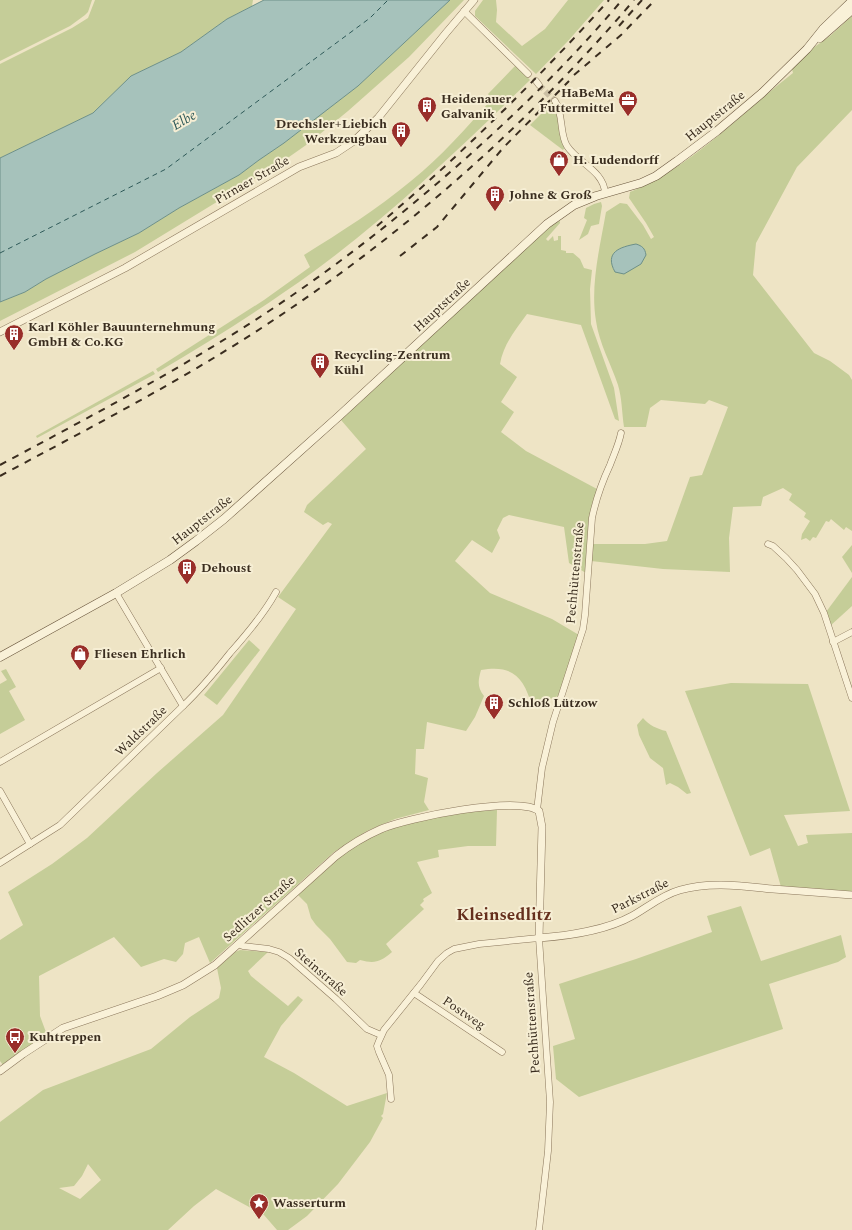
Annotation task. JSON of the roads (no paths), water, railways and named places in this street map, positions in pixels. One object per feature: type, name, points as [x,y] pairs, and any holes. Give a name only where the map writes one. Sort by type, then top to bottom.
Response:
[{"type":"main road","name":"Hauptstraße","points":[[0,657],[116,593],[186,549],[224,519],[409,352],[547,224],[574,205],[605,193],[641,183],[656,176],[677,161],[762,93],[852,1]]},
{"type":"main road","name":"Hauptstraße","points":[[807,48],[827,33],[852,10]]},
{"type":"street","name":"Pirnaer Straße","points":[[0,332],[125,268],[300,167],[336,154],[345,148],[369,128],[378,118],[474,0]]},
{"type":"street","points":[[464,11],[528,74]]},
{"type":"street","points":[[555,101],[561,115],[564,137],[568,146],[601,179],[605,187],[605,193]]},
{"type":"street","name":"Pechhüttenstraße","points":[[539,1230],[548,1151],[550,1102],[539,938],[542,827],[539,812],[542,768],[558,704],[583,629],[594,508],[600,487],[617,449],[621,433]]},
{"type":"street","points":[[768,544],[773,546],[786,558],[810,586],[822,608],[852,698]]},
{"type":"street","name":"Waldstraße","points":[[0,863],[60,825],[198,692],[242,639],[271,601],[276,592]]},
{"type":"street","points":[[116,593],[183,706]]},
{"type":"street","points":[[833,642],[852,632]]},
{"type":"street","points":[[0,762],[161,668]]},
{"type":"street","points":[[0,791],[30,844]]},
{"type":"street","name":"Sedlitzer Straße","points":[[0,1071],[63,1028],[157,996],[183,985],[215,965],[336,856],[347,847],[381,829],[421,817],[459,809],[512,806],[539,812]]},
{"type":"street","name":"Parkstraße","points":[[381,1035],[438,961],[443,956],[454,950],[480,944],[558,937],[579,933],[620,922],[679,890],[699,886],[739,885],[852,895]]},
{"type":"street","name":"Steinstraße","points":[[238,944],[279,952],[290,958],[336,998],[367,1029],[381,1035]]},
{"type":"street","name":"Postweg","points":[[414,993],[502,1052]]},
{"type":"street","points":[[381,1035],[377,1046],[389,1075],[391,1099]]},
{"type":"water","name":"Elbe","points":[[264,0],[450,0],[358,86],[284,143],[239,175],[179,208],[139,233],[46,279],[25,292],[0,302],[0,158],[93,113],[131,76],[181,52],[227,19]]},
{"type":"water","points":[[636,244],[643,248],[646,253],[641,264],[624,274],[615,272],[611,260],[615,252],[624,247]]},
{"type":"tunnel","points":[[539,85],[555,101]]},
{"type":"railway","points":[[377,226],[438,173],[497,117],[582,30],[609,0]]},
{"type":"railway","points":[[0,465],[136,391],[203,352],[269,311],[326,272],[407,209],[503,124],[573,55],[622,0]]},
{"type":"railway","points":[[0,476],[139,401],[242,341],[325,285],[373,249],[466,172],[510,131],[553,89],[634,0]]},
{"type":"railway","points":[[619,26],[642,0]]},
{"type":"railway","points":[[574,75],[621,35],[655,0]]},
{"type":"railway","points":[[400,256],[437,227],[503,148],[569,81]]},
{"type":"place","name":"HaBeMa Futtermittel","points":[[628,117]]},
{"type":"place","name":"Heidenauer Galvanik","points":[[427,123]]},
{"type":"place","name":"Drechsler+Liebich Werkzeugbau","points":[[401,148]]},
{"type":"place","name":"H. Ludendorff","points":[[559,177]]},
{"type":"place","name":"Johne & Groß","points":[[495,212]]},
{"type":"place","name":"Karl Köhler Bauunternehmung GmbH & Co.KG","points":[[14,351]]},
{"type":"place","name":"Recycling-Zentrum Kühl","points":[[320,379]]},
{"type":"place","name":"Dehoust","points":[[187,585]]},
{"type":"place","name":"Fliesen Ehrlich","points":[[80,671]]},
{"type":"place","name":"Schloß Lützow","points":[[494,720]]},
{"type":"place","name":"Kuhtreppen","points":[[15,1054]]},
{"type":"place","name":"Wasserturm","points":[[259,1220]]},
{"type":"district","name":"Kleinsedlitz","points":[[504,915]]}]
